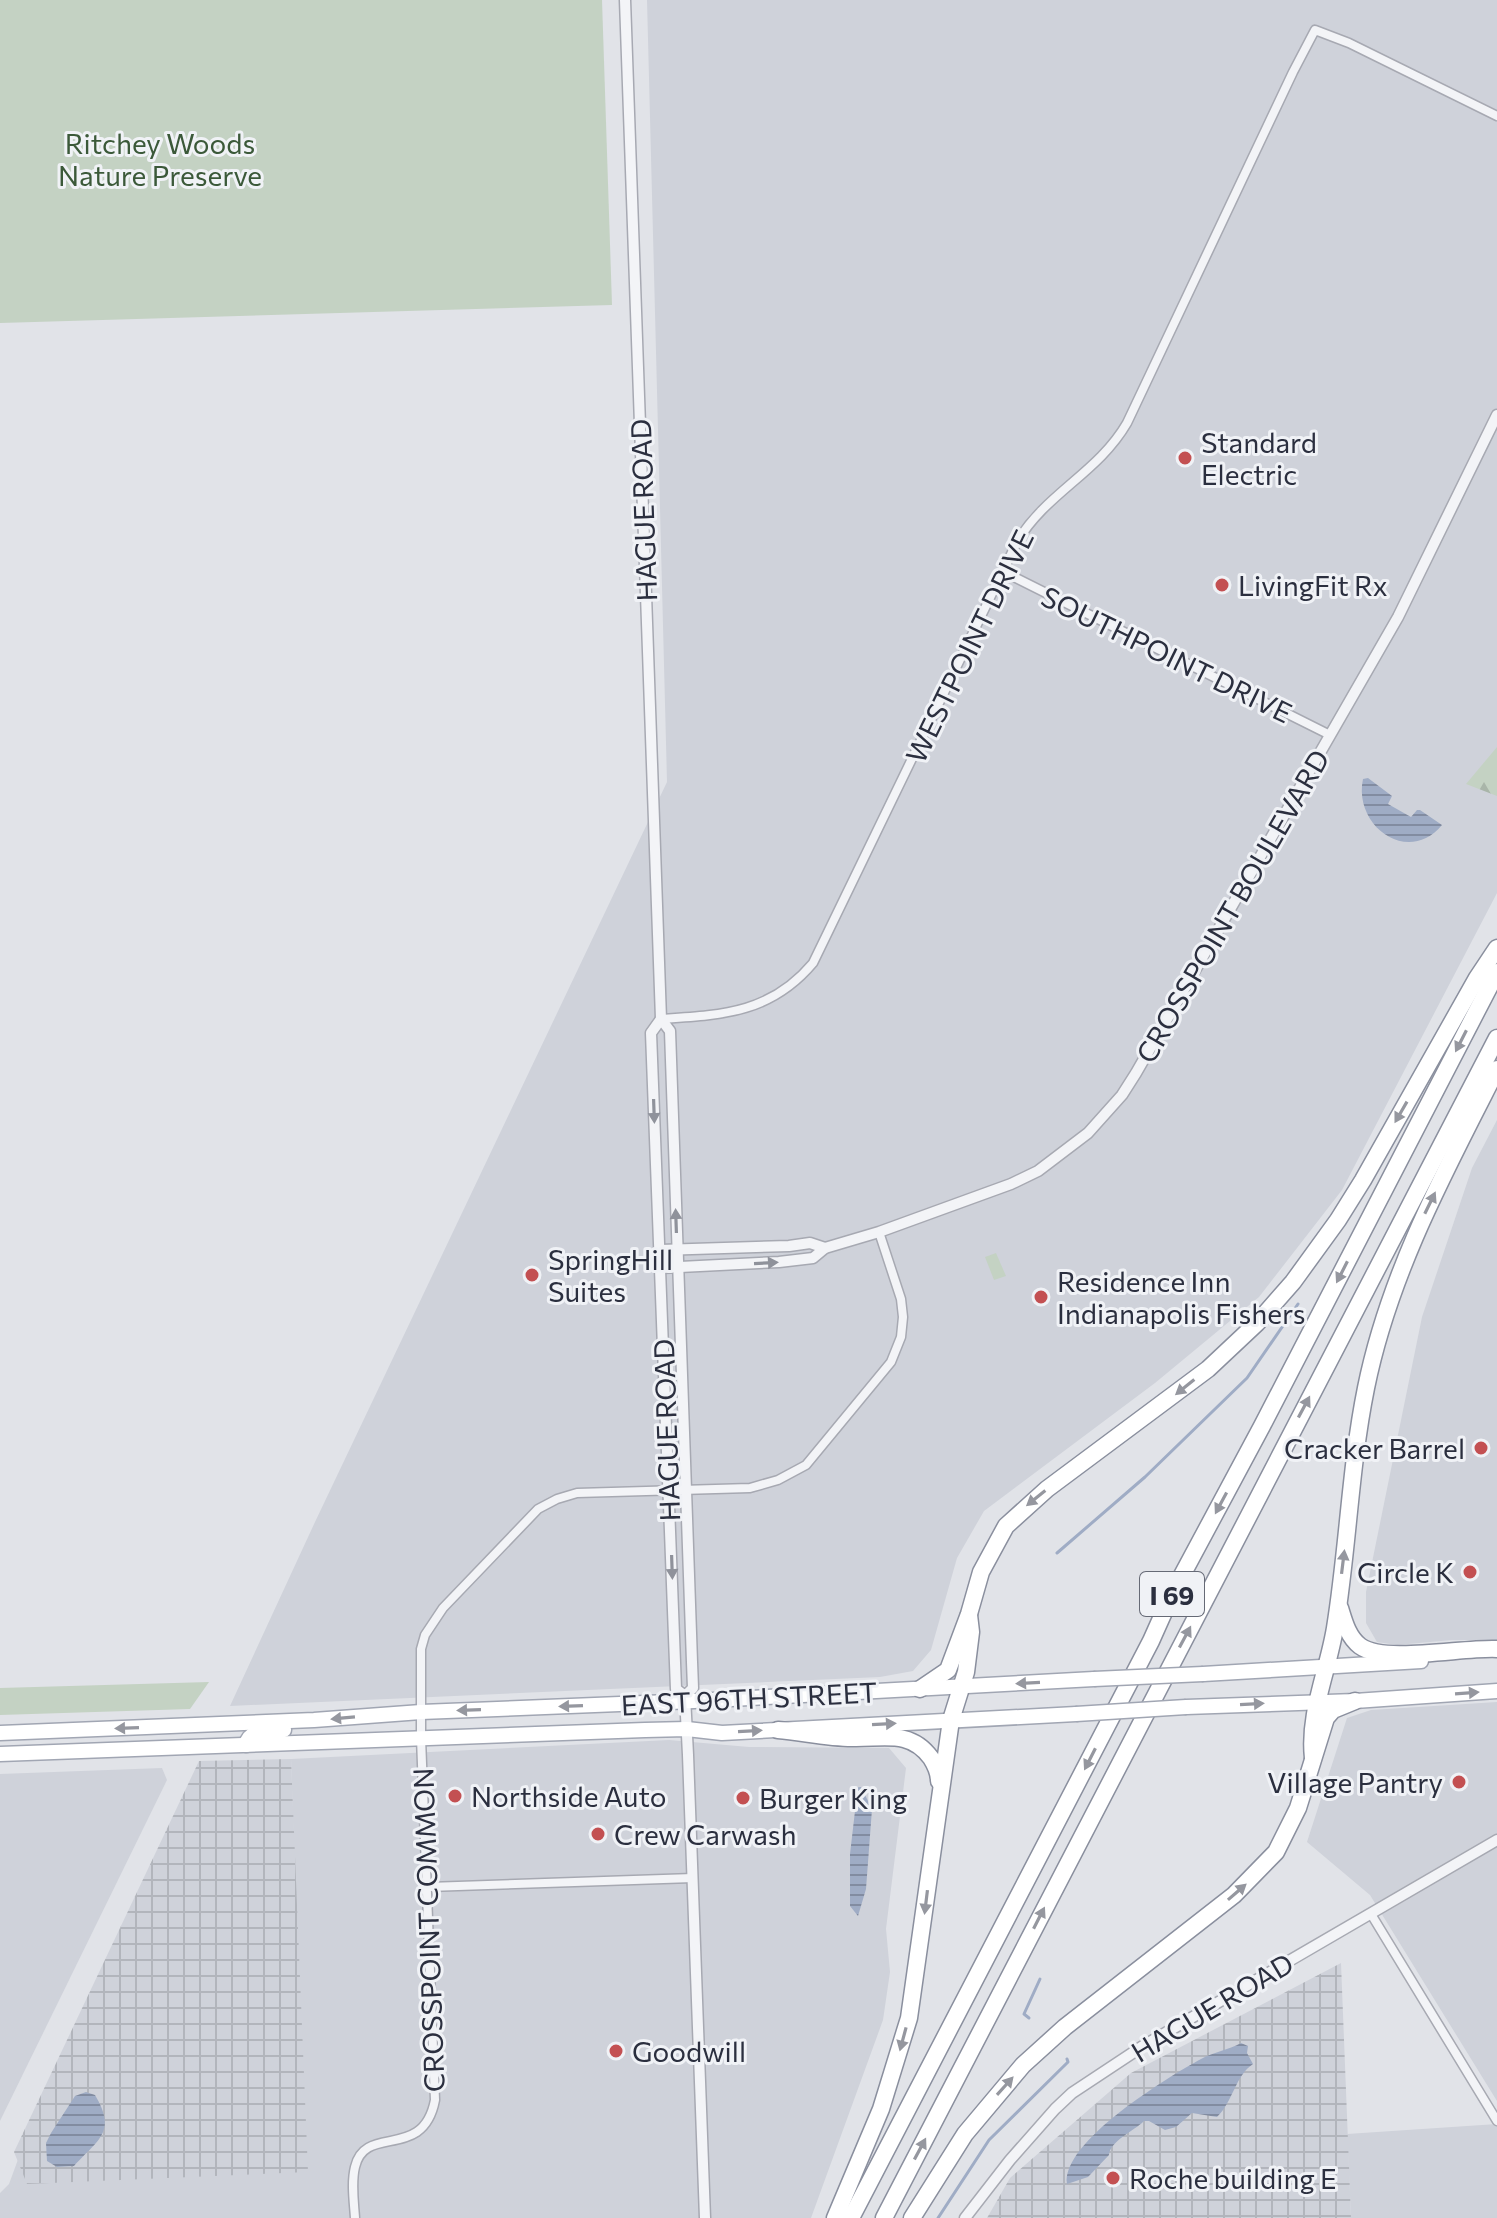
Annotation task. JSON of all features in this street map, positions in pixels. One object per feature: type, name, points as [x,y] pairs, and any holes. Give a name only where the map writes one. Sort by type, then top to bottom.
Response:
[{"type":"highway","points":[[920,1689],[948,1670],[981,1572],[1006,1526],[1047,1489],[1208,1369],[1257,1323],[1293,1282],[1338,1220],[1497,948]]},
{"type":"highway","name":"I 69","points":[[851,2218],[1497,972]]},
{"type":"highway","name":"I 69","points":[[884,2218],[1497,1038]]},
{"type":"highway","points":[[1313,1758],[1311,1740],[1338,1603],[1360,1419],[1382,1327],[1398,1276],[1420,1224],[1497,1069]]},
{"type":"highway","points":[[1338,1603],[1352,1637],[1361,1646],[1380,1653],[1497,1649]]},
{"type":"highway","points":[[835,2218],[885,2100],[909,2018],[951,1720],[966,1672],[971,1632],[969,1614]]},
{"type":"highway","points":[[912,2218],[965,2134],[1023,2065],[1065,2027],[1234,1895],[1261,1870],[1288,1830],[1308,1780],[1326,1718],[1333,1710],[1355,1701]]},
{"type":"highway","points":[[778,1730],[850,1738],[908,1738],[923,1749],[934,1763],[939,1775],[939,1794]]},
{"type":"main road","name":"EAST 96TH STREET","points":[[0,1733],[920,1689],[1497,1656]]},
{"type":"main road","name":"EAST 96TH STREET","points":[[0,1754],[687,1729],[722,1733],[1497,1691]]},
{"type":"main road","points":[[246,1745],[252,1734],[294,1728],[314,1720]]},
{"type":"main road","points":[[0,1745],[41,1743],[46,1740],[47,1731]]},
{"type":"street","name":"HAGUE ROAD","points":[[625,0],[661,1019],[670,1031],[693,1688],[685,1698],[676,1689],[651,1033],[661,1019]]},
{"type":"street","name":"WESTPOINT DRIVE","points":[[661,1019],[738,1012],[789,987],[813,963],[1029,522],[1099,461],[1114,445],[1127,423],[1315,30],[1349,43],[1497,116]]},
{"type":"street","name":"CROSSPOINT BOULEVARD","points":[[660,1268],[813,1258],[825,1248],[879,1232],[1026,1177],[1068,1149],[1106,1114],[1136,1073],[1398,617],[1497,415]]},
{"type":"street","name":"SOUTHPOINT DRIVE","points":[[1004,572],[1330,735]]},
{"type":"street","name":"CROSSPOINT COMMON","points":[[355,2218],[355,2165],[360,2155],[375,2143],[415,2135],[427,2123],[434,2107],[421,1738],[420,1657],[425,1635],[443,1608],[538,1509],[570,1494],[758,1486],[798,1470],[810,1461],[891,1362],[901,1337],[901,1299],[879,1232]]},
{"type":"street","name":"CROSSPOINT BOULEVARD","points":[[660,1250],[810,1243],[825,1248]]},
{"type":"street","points":[[685,1698],[705,2218]]},
{"type":"street","name":"HAGUE ROAD","points":[[965,2218],[1010,2160],[1072,2093],[1143,2046],[1497,1840]]},
{"type":"street","points":[[428,1887],[693,1878]]},
{"type":"street","points":[[1371,1914],[1497,2121]]},
{"type":"shaded area","points":[[647,0],[1497,0],[1497,893],[1342,1190],[1259,1297],[1155,1383],[984,1511],[957,1558],[931,1650],[913,1671],[880,1677],[230,1706],[667,782]]},
{"type":"shaded area","points":[[1497,1120],[1497,1640],[1397,1645],[1377,1642],[1366,1623],[1366,1592],[1422,1317],[1472,1168]]},
{"type":"shaded area","points":[[1497,1702],[1497,2101],[1370,1895],[1307,1842],[1347,1718],[1371,1710]]},
{"type":"shaded area","points":[[669,1740],[749,1747],[889,1748],[906,1768],[886,1929],[890,1972],[883,2020],[811,2218],[0,2218],[0,2193],[9,2184],[23,2146],[303,2128],[291,1759]]},
{"type":"shaded area","points":[[291,1759],[308,2172],[27,2184],[14,2152],[199,1761]]},
{"type":"shaded area","points":[[162,1768],[167,1780],[0,2121],[0,1774]]},
{"type":"shaded area","points":[[1341,1963],[1351,2218],[987,2218],[1010,2178],[1131,2073]]},
{"type":"shaded area","points":[[1497,2124],[1497,2218],[1351,2218],[1347,2134]]},
{"type":"green space","name":"Ritchey Woods Nature Preserve","points":[[0,0],[602,0],[612,305],[0,323]]},
{"type":"green space","points":[[1497,747],[1497,796],[1466,784]]},
{"type":"green space","points":[[996,1253],[1006,1276],[994,1280],[985,1257]]},
{"type":"green space","points":[[209,1682],[190,1709],[0,1715],[0,1688]]},
{"type":"water","points":[[1368,778],[1392,796],[1388,804],[1411,817],[1420,810],[1442,825],[1428,837],[1414,842],[1399,841],[1386,835],[1366,812],[1362,796],[1363,779]]},
{"type":"water","points":[[861,1787],[872,1809],[866,1889],[858,1916],[850,1906],[850,1854],[855,1811],[853,1788]]},
{"type":"water","points":[[1241,2043],[1248,2046],[1247,2053],[1253,2064],[1242,2075],[1217,2117],[1192,2113],[1176,2127],[1165,2130],[1144,2121],[1118,2141],[1088,2177],[1067,2184],[1070,2167],[1081,2149],[1119,2112],[1186,2068]]},
{"type":"water","points":[[86,2092],[95,2095],[105,2118],[105,2127],[97,2141],[74,2166],[57,2167],[47,2161],[46,2143],[75,2096]]},
{"type":"waterway","points":[[1057,1553],[1145,1477],[1247,1378],[1298,1304]]},
{"type":"waterway","points":[[1029,2018],[1024,2014],[1040,1979]]},
{"type":"waterway","points":[[938,2218],[989,2140],[1068,2062],[1067,2059]]},
{"type":"place","name":"Standard Electric","points":[[1185,458]]},
{"type":"place","name":"LivingFit Rx","points":[[1222,585]]},
{"type":"place","name":"SpringHill Suites","points":[[532,1275]]},
{"type":"place","name":"Residence Inn Indianapolis Fishers","points":[[1041,1297]]},
{"type":"place","name":"Cracker Barrel","points":[[1481,1448]]},
{"type":"place","name":"Circle K","points":[[1470,1572]]},
{"type":"place","name":"Village Pantry","points":[[1459,1782]]},
{"type":"place","name":"Northside Auto","points":[[455,1796]]},
{"type":"place","name":"Burger King","points":[[743,1798]]},
{"type":"place","name":"Crew Carwash","points":[[598,1834]]},
{"type":"place","name":"Goodwill","points":[[616,2051]]},
{"type":"place","name":"Roche building E","points":[[1113,2178]]}]
